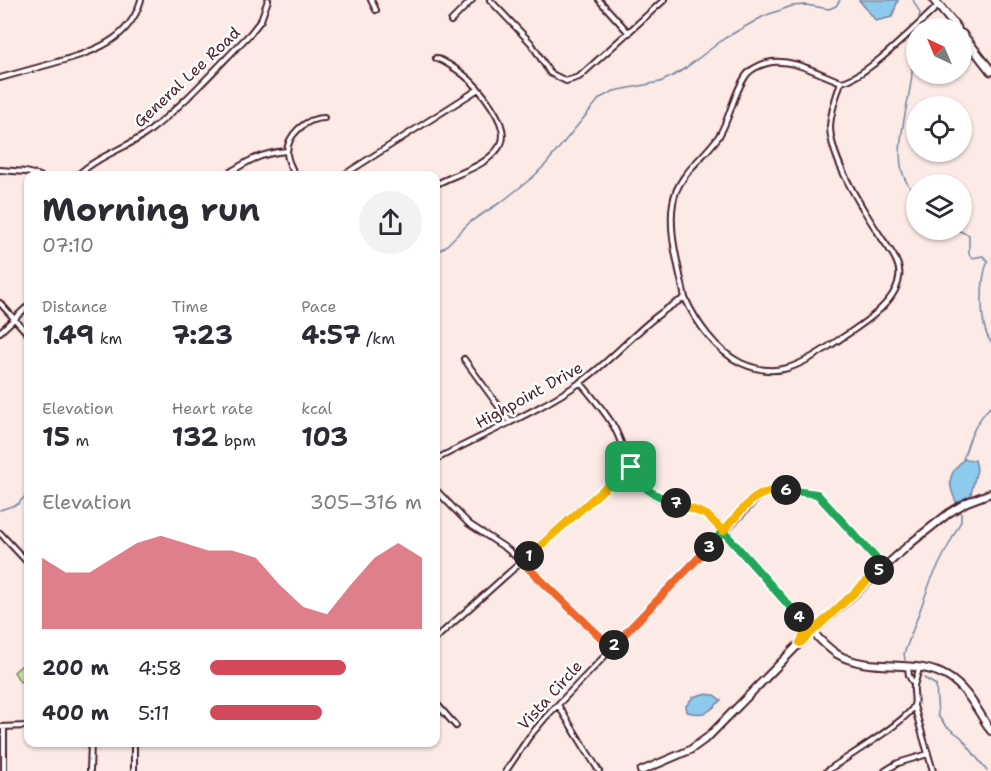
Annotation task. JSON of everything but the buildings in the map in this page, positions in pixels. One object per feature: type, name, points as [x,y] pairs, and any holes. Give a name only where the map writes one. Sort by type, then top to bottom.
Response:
[{"type":"main road","points":[[936,3],[949,18]]},
{"type":"main road","points":[[972,47],[991,71]]},
{"type":"street","points":[[0,78],[89,53],[108,44],[129,23],[141,0]]},
{"type":"street","name":"General Lee Road","points":[[83,171],[94,162],[131,143],[164,119],[250,34],[261,20],[268,0]]},
{"type":"street","points":[[371,0],[376,10]]},
{"type":"street","points":[[451,21],[472,0]]},
{"type":"street","points":[[490,0],[531,43],[550,73],[567,81],[579,77],[664,0]]},
{"type":"street","points":[[599,0],[629,33]]},
{"type":"street","points":[[841,82],[831,113],[830,129],[833,142],[859,204],[894,257],[900,276],[887,301],[850,332],[808,359],[785,370],[773,372],[747,366],[736,361],[722,349],[706,331],[685,298],[673,224],[675,192],[719,135],[744,78],[760,65],[779,61],[841,82],[849,81],[865,71],[936,3]]},
{"type":"street","points":[[436,58],[462,73],[477,90],[501,123],[503,136],[501,144],[477,165],[440,183]]},
{"type":"street","points":[[350,171],[477,90]]},
{"type":"street","points":[[294,171],[288,160],[287,151],[294,133],[305,123],[316,118],[324,118]]},
{"type":"street","points":[[232,171],[256,157],[267,153],[287,151]]},
{"type":"street","points":[[0,170],[24,172]]},
{"type":"street","name":"Highpoint Drive","points":[[440,457],[510,422],[580,382],[658,314],[685,298]]},
{"type":"street","points":[[0,303],[24,330]]},
{"type":"street","points":[[0,332],[24,310]]},
{"type":"street","points":[[464,359],[510,422]]},
{"type":"street","points":[[580,382],[614,426],[639,483],[650,494],[707,515],[830,649],[845,657],[874,664],[934,670],[956,682],[991,731]]},
{"type":"street","points":[[440,635],[631,467]]},
{"type":"street","name":"Vista Circle","points":[[506,771],[529,737],[558,705],[762,493],[777,490],[817,494],[884,567]]},
{"type":"street","points":[[641,771],[690,750],[708,736],[800,643],[884,567],[949,513],[967,502],[991,493]]},
{"type":"street","points":[[440,494],[470,524],[522,562],[612,648]]},
{"type":"street","points":[[0,533],[24,559]]},
{"type":"street","points":[[800,643],[804,636],[803,621]]},
{"type":"street","points":[[908,667],[909,676],[914,684],[914,705],[933,771]]},
{"type":"street","points":[[914,684],[919,668]]},
{"type":"street","points":[[558,705],[599,771]]},
{"type":"street","points":[[827,771],[900,721],[914,705]]},
{"type":"street","points":[[440,708],[456,726]]},
{"type":"street","points":[[4,771],[2,727],[24,726]]},
{"type":"street","points":[[90,771],[91,747]]},
{"type":"street","points":[[134,747],[134,771]]},
{"type":"street","points":[[885,771],[898,762],[928,753]]},
{"type":"green space","points":[[24,663],[24,679],[20,682],[14,672]]},
{"type":"water","points":[[859,0],[898,0],[892,17],[876,21]]},
{"type":"water","points":[[964,459],[975,460],[977,469],[970,498],[961,503],[956,502],[950,484],[952,474]]},
{"type":"water","points":[[703,694],[714,695],[721,700],[706,712],[698,714],[687,712],[686,706],[693,697]]},
{"type":"waterway","points":[[440,250],[470,222],[504,200],[533,177],[600,98],[614,91],[660,82],[673,76],[725,38],[764,16],[792,6],[806,5],[829,9],[836,6],[840,0]]},
{"type":"waterway","points":[[913,0],[920,13],[919,18]]},
{"type":"waterway","points":[[906,179],[900,153],[910,84]]},
{"type":"waterway","points":[[969,240],[969,254],[972,258],[983,256],[988,261],[983,279],[982,303],[984,326],[991,342]]},
{"type":"waterway","points":[[963,460],[973,431],[991,406]]},
{"type":"waterway","points":[[0,510],[18,504],[24,497]]},
{"type":"waterway","points":[[905,660],[904,654],[931,580],[961,521],[961,508]]},
{"type":"waterway","points":[[924,678],[936,685],[938,716],[946,726],[961,737],[987,771]]},
{"type":"route","points":[[631,467],[522,562],[612,648],[723,531],[803,621],[804,636],[800,643],[884,567],[817,494],[784,490],[762,493],[723,531],[707,515],[650,494],[639,483],[631,467]]}]
